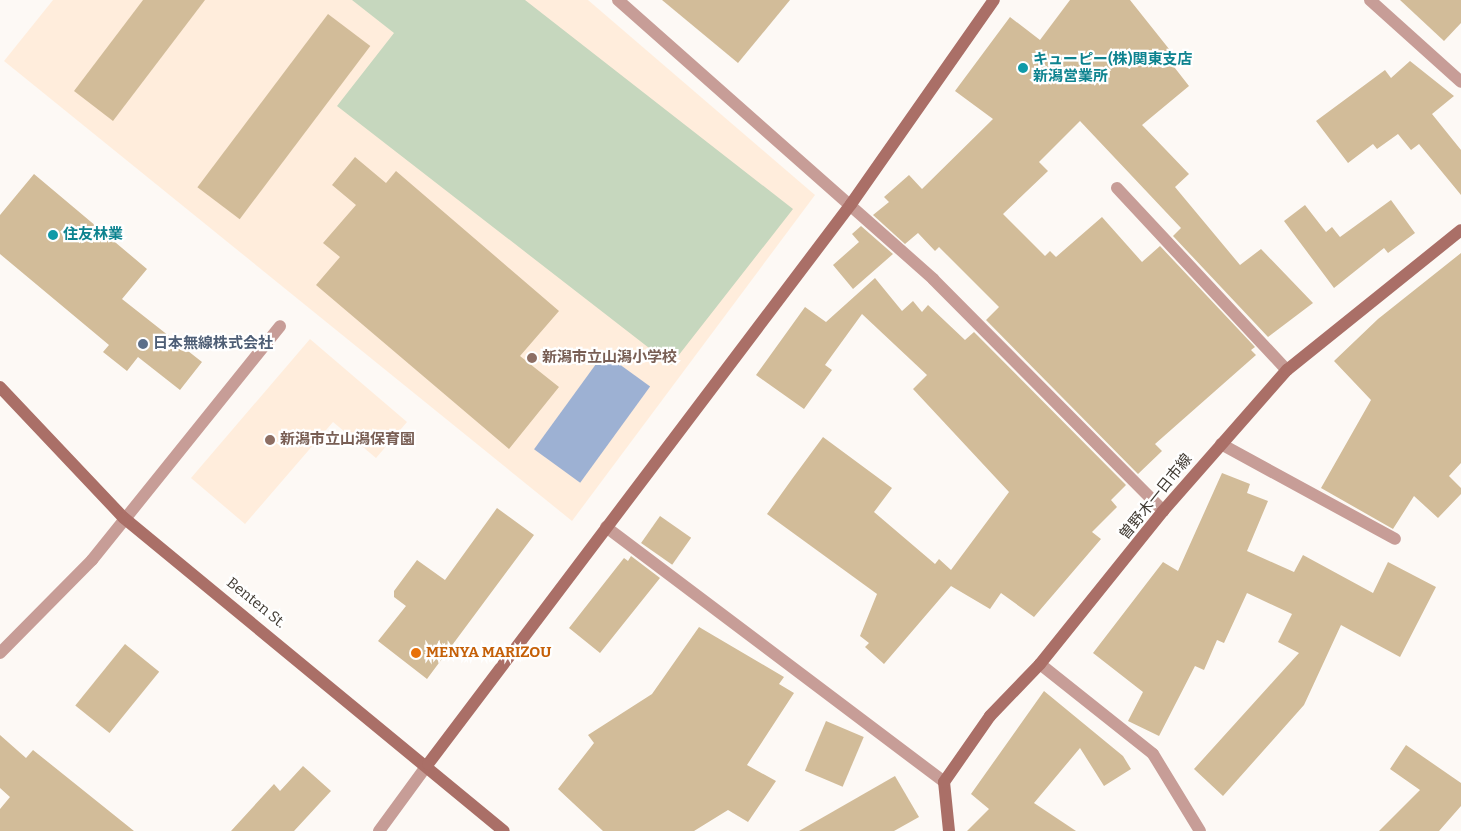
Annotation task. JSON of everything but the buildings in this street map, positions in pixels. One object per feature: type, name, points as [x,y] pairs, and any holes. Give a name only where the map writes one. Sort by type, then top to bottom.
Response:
[{"type":"street","points":[[618,0],[851,204],[1019,362],[1163,511]]},
{"type":"street","points":[[379,831],[851,204],[994,0]]},
{"type":"street","points":[[1370,0],[1461,82]]},
{"type":"street","points":[[1117,188],[1287,370]]},
{"type":"street","name":"曽野木一日市線","points":[[944,782],[990,716],[1040,664],[1163,511],[1287,370],[1461,230]]},
{"type":"street","points":[[0,653],[92,560],[280,326]]},
{"type":"street","name":"Benten St.","points":[[0,387],[124,518],[428,764],[504,831]]},
{"type":"street","points":[[1220,444],[1395,539]]},
{"type":"street","points":[[606,527],[944,782],[949,831]]},
{"type":"street","points":[[1040,664],[1153,754],[1200,831]]},
{"type":"shaded area","name":"新潟市立山潟小学校","points":[[53,0],[588,0],[815,195],[572,521],[4,61]]},
{"type":"shaded area","name":"新潟市立山潟保育園","points":[[310,339],[407,422],[376,458],[333,422],[245,524],[191,478]]},
{"type":"green space","points":[[352,0],[525,0],[793,209],[671,365],[337,106],[394,33]]},
{"type":"water","points":[[604,353],[650,387],[580,483],[534,449]]},
{"type":"place","name":"キューピー(株)関東支店 新潟営業所","points":[[1023,68]]},
{"type":"place","name":"住友林業","points":[[53,235]]},
{"type":"place","name":"日本無線株式会社","points":[[143,344]]},
{"type":"place","name":"新潟市立山潟小学校","points":[[532,358]]},
{"type":"place","name":"新潟市立山潟保育園","points":[[270,440]]},
{"type":"place","name":"MENYA MARIZOU","points":[[416,653]]}]
